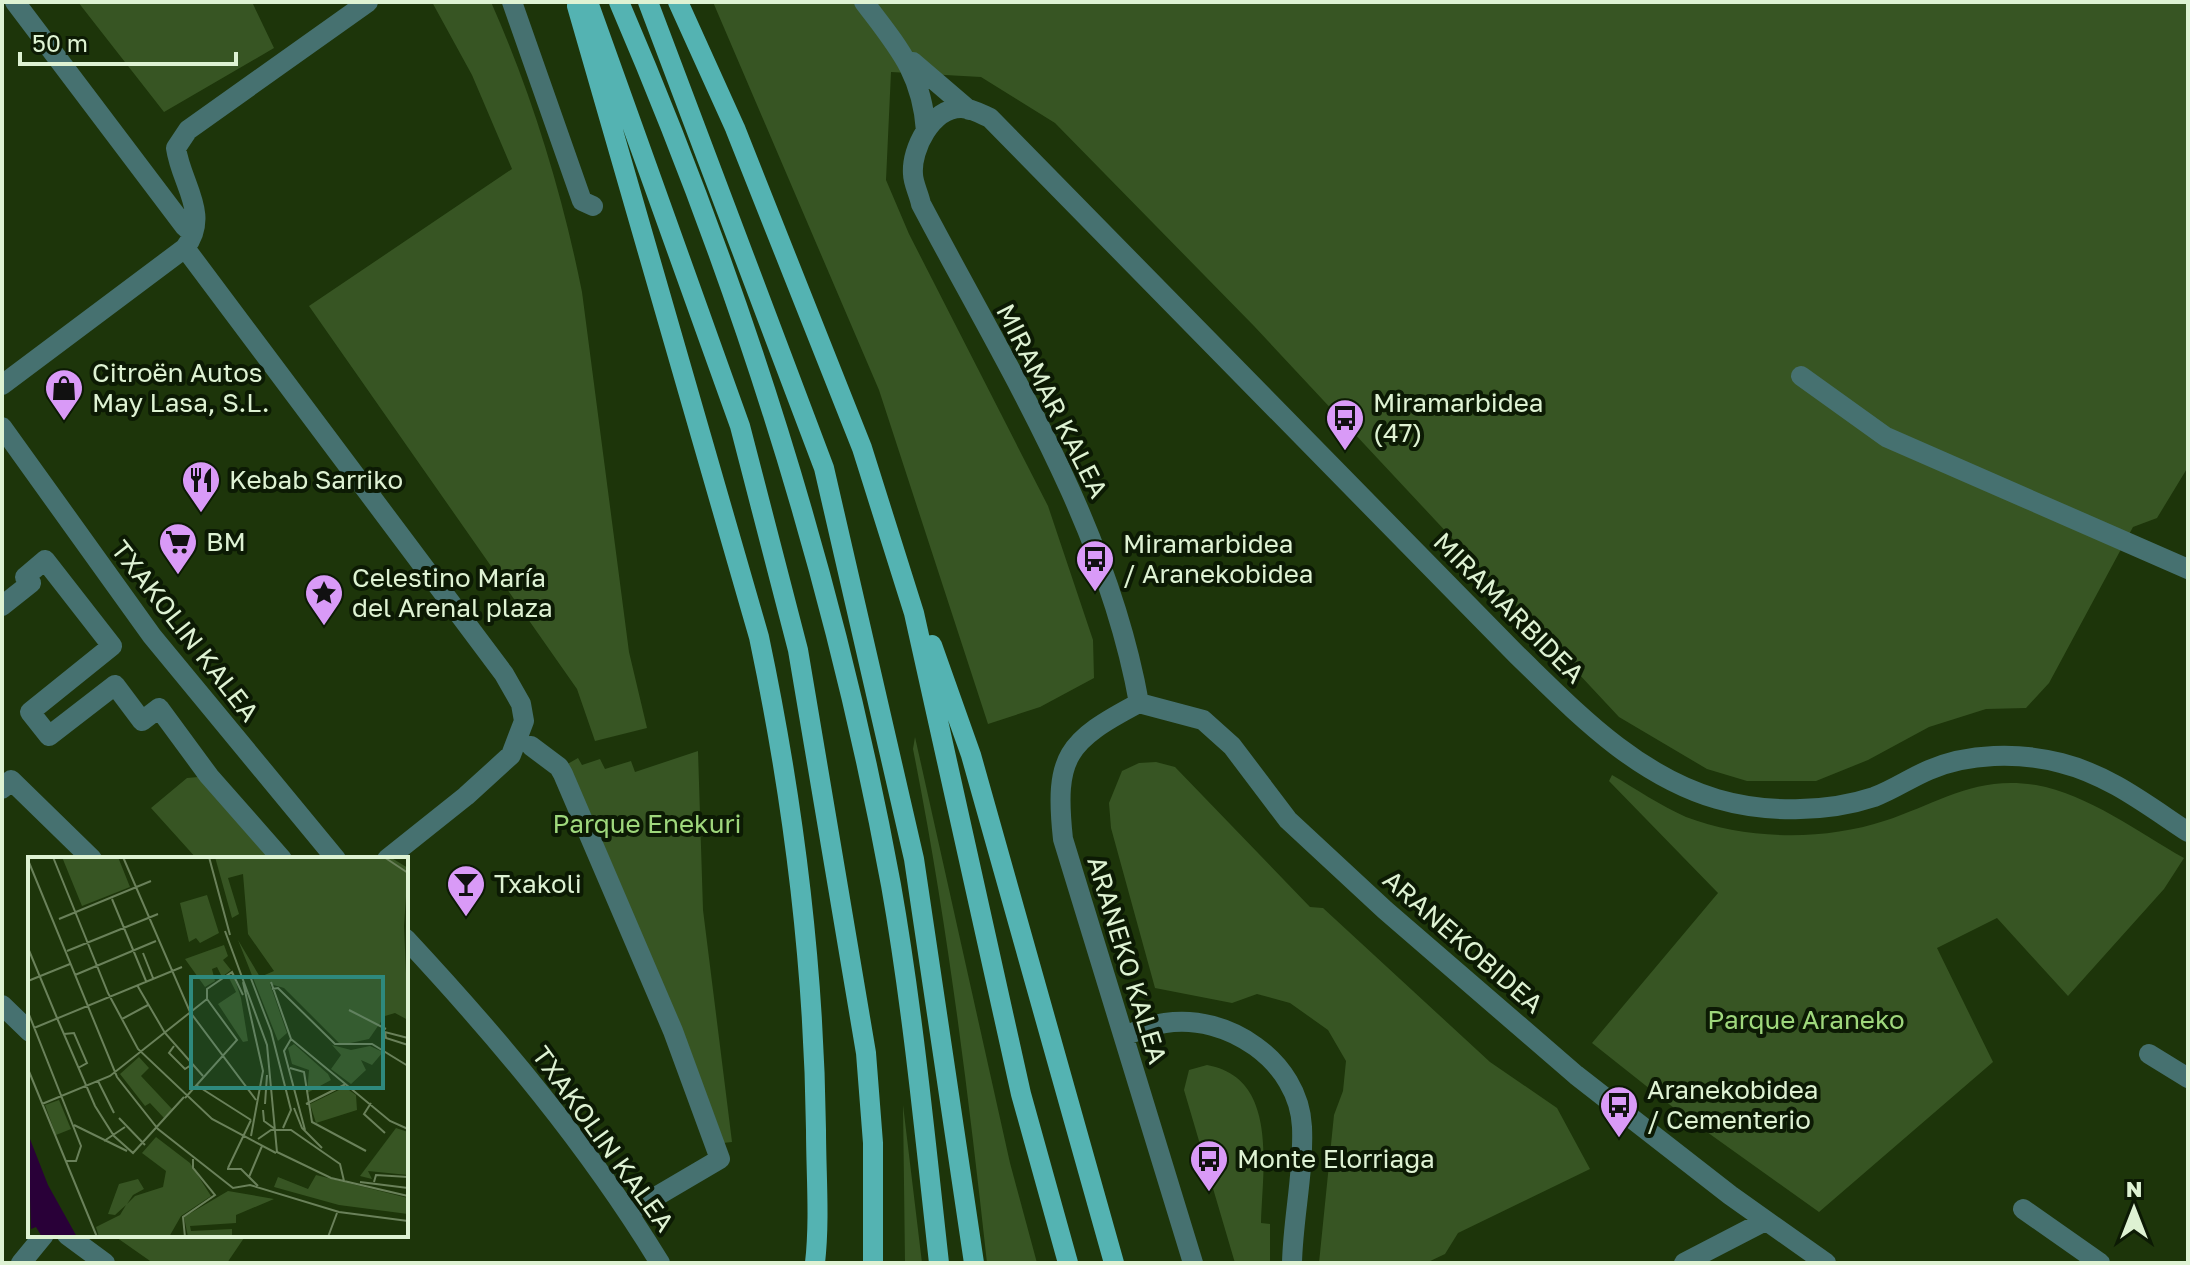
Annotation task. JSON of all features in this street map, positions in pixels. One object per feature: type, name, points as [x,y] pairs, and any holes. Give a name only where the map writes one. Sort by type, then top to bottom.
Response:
[{"type":"main road","points":[[575,2],[755,622],[776,718],[796,854],[815,1073],[815,1263]]},
{"type":"main road","points":[[588,2],[740,426],[798,650],[866,1053],[873,1143],[873,1263]]},
{"type":"main road","points":[[619,2],[721,255],[768,389],[799,496],[867,769],[890,885],[939,1263]]},
{"type":"main road","points":[[648,2],[824,468],[914,859],[974,1263]]},
{"type":"main road","points":[[678,2],[735,128],[862,448],[914,613],[1021,1094],[1068,1263]]},
{"type":"main road","points":[[914,613],[934,648],[971,755],[1114,1263]]},
{"type":"street","points":[[15,2],[504,674],[521,704],[524,721],[511,755],[466,796],[390,857]]},
{"type":"street","points":[[2,385],[198,228],[197,213],[177,154],[182,136],[368,2]]},
{"type":"street","points":[[512,2],[582,201],[593,206]]},
{"type":"street","points":[[864,2],[906,57],[920,90],[926,131]]},
{"type":"street","name":"MIRAMARBIDEA","points":[[906,57],[969,110],[990,118],[1527,665],[1598,734],[1647,767],[1717,799],[1754,807],[1806,808],[1874,797],[1932,769],[1971,759],[2015,756],[2061,763],[2123,786],[2188,832]]},
{"type":"street","points":[[926,131],[941,115],[958,108],[969,110]]},
{"type":"street","name":"MIRAMAR KALEA","points":[[926,131],[915,151],[913,174],[921,204],[1079,507],[1125,631],[1139,703]]},
{"type":"street","points":[[1801,376],[1886,437],[2188,569]]},
{"type":"street","name":"TXAKOLIN KALEA","points":[[2,427],[152,636],[334,857]]},
{"type":"street","points":[[2,606],[31,583],[25,577],[45,560],[112,646],[30,712],[49,736],[115,685],[142,721],[159,708],[209,776],[280,857]]},
{"type":"street","name":"ARANEKO KALEA","points":[[1139,703],[1094,727],[1066,761],[1058,791],[1063,839],[1193,1263]]},
{"type":"street","name":"ARANEKOBIDEA","points":[[1139,703],[1203,720],[1232,746],[1288,820],[1385,910],[1576,1075],[1765,1221]]},
{"type":"street","points":[[531,746],[559,767],[563,774],[673,1031],[720,1159],[640,1206]]},
{"type":"street","points":[[2,789],[11,780],[90,857]]},
{"type":"street","name":"TXAKOLIN KALEA","points":[[408,941],[496,1038],[545,1099],[629,1213],[660,1263]]},
{"type":"street","points":[[2,1005],[28,1030]]},
{"type":"street","points":[[1124,1036],[1166,1023],[1195,1023],[1226,1029],[1271,1059],[1288,1082],[1302,1125],[1292,1263]]},
{"type":"street","points":[[2149,1054],[2188,1078]]},
{"type":"street","points":[[2023,1209],[2100,1263]]},
{"type":"street","points":[[1684,1263],[1765,1221],[1826,1263]]},
{"type":"street","points":[[21,1263],[42,1237]]},
{"type":"street","points":[[70,1237],[105,1263]]},
{"type":"green space","points":[[78,2],[252,2],[274,48],[164,112]]},
{"type":"green space","points":[[432,2],[491,2],[533,108],[555,181],[582,292],[629,652],[647,728],[595,741],[577,689],[309,306],[512,169],[472,75]]},
{"type":"green space","points":[[713,2],[2188,2],[2188,467],[2157,518],[2133,527],[2049,683],[2026,708],[1986,709],[1929,727],[1868,760],[1816,781],[1747,781],[1707,769],[1619,717],[1254,326],[1055,123],[981,77],[891,72],[886,180],[909,234],[1048,506],[1093,640],[1094,678],[1040,707],[988,724],[879,390]]},
{"type":"green space","points":[[915,737],[1010,1163],[1037,1263],[987,1263],[956,1005],[913,749]]},
{"type":"green space","name":"Parque Enekuri","points":[[698,751],[703,910],[732,1142],[723,1143],[564,766],[578,758],[582,765],[600,759],[605,769],[631,761],[635,772]]},
{"type":"green space","points":[[1156,762],[1175,767],[1310,907],[1323,908],[1490,1062],[1557,1108],[1590,1169],[1458,1233],[1445,1254],[1426,1263],[1319,1263],[1334,1115],[1343,1091],[1346,1061],[1328,1030],[1290,1003],[1257,994],[1232,1003],[1155,988],[1111,828],[1109,803],[1122,771],[1139,763]]},
{"type":"green space","name":"Parque Araneko","points":[[1612,775],[1658,803],[1709,825],[1759,834],[1785,835],[1861,828],[1976,787],[2014,783],[2036,785],[2094,805],[2184,858],[2164,889],[2068,996],[1997,918],[1937,948],[1993,1062],[1819,1212],[1679,1112],[1592,1043],[1718,893],[1609,781]]},
{"type":"green space","points":[[209,776],[280,857],[195,857],[151,808],[187,778]]},
{"type":"green space","points":[[1207,1065],[1230,1073],[1246,1088],[1256,1107],[1264,1153],[1261,1223],[1270,1224],[1270,1263],[1235,1263],[1184,1090],[1189,1070]]},
{"type":"green space","points":[[903,1105],[922,1263],[905,1263]]},
{"type":"green space","points":[[116,1237],[245,1237],[227,1263],[153,1263]]},
{"type":"place","name":"Citroën Autos May Lasa, S.L.","points":[[64,422]]},
{"type":"place","name":"Miramarbidea (47)","points":[[1345,452]]},
{"type":"place","name":"Kebab Sarriko","points":[[201,514]]},
{"type":"place","name":"BM","points":[[178,576]]},
{"type":"place","name":"Miramarbidea / Aranekobidea","points":[[1095,593]]},
{"type":"place","name":"Celestino María del Arenal plaza","points":[[324,627]]},
{"type":"place","name":"Txakoli","points":[[466,918]]},
{"type":"place","name":"Aranekobidea / Cementerio","points":[[1619,1139]]},
{"type":"place","name":"Monte Elorriaga","points":[[1209,1193]]}]
